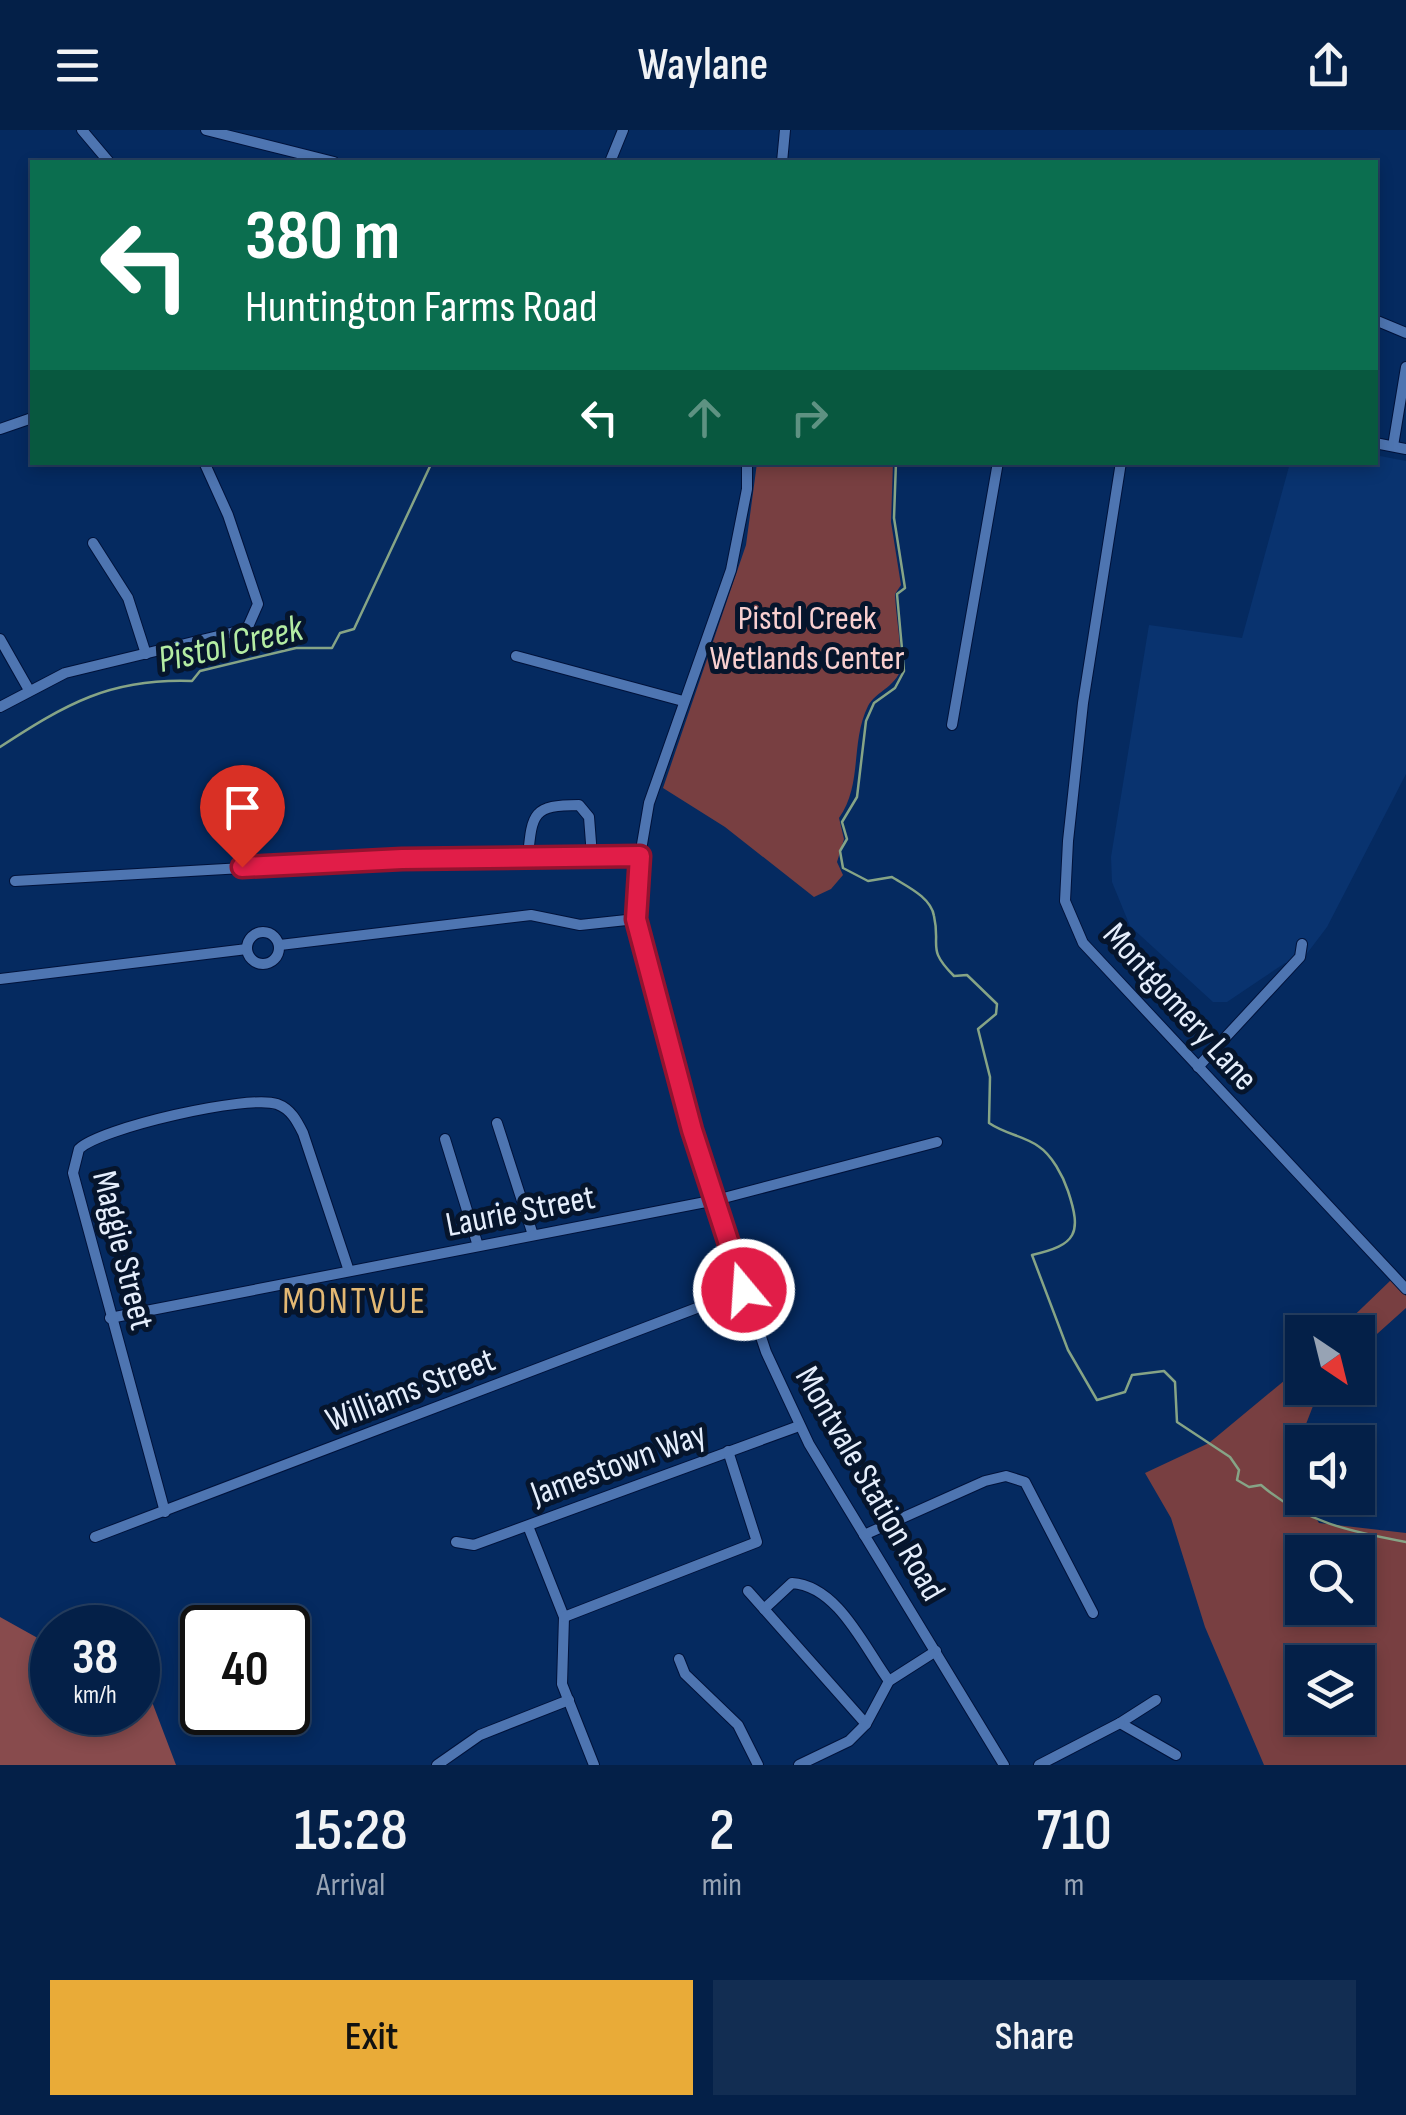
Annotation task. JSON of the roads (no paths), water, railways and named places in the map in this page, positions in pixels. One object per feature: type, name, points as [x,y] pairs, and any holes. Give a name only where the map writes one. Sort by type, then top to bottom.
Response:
[{"type":"street","points":[[82,130],[107,160]]},
{"type":"street","points":[[206,130],[242,142],[266,136],[329,160]]},
{"type":"street","points":[[611,160],[623,130]]},
{"type":"street","points":[[782,160],[785,130]]},
{"type":"street","points":[[1378,321],[1406,333]]},
{"type":"street","points":[[1393,446],[1406,367]]},
{"type":"street","points":[[0,429],[30,419]]},
{"type":"street","points":[[1378,444],[1406,448]]},
{"type":"street","points":[[0,707],[65,673],[236,635],[247,629],[258,604],[205,465]]},
{"type":"street","points":[[952,725],[997,465]]},
{"type":"street","name":"Montgomery Lane","points":[[1121,465],[1083,703],[1065,902],[1082,943],[1406,1289]]},
{"type":"street","name":"Montvale Station Road","points":[[745,466],[731,570],[649,803],[640,856],[636,919],[744,1290],[799,1426],[1004,1765]]},
{"type":"street","points":[[94,542],[128,598],[146,654]]},
{"type":"street","points":[[0,639],[29,690]]},
{"type":"street","points":[[516,656],[631,683],[684,701]]},
{"type":"street","points":[[528,856],[534,816],[542,808],[579,805],[589,817],[592,856]]},
{"type":"street","points":[[15,881],[528,856],[640,856]]},
{"type":"street","points":[[280,945],[531,915],[580,925],[636,919]]},
{"type":"street","points":[[262,931],[277,938],[280,945],[273,961],[265,964],[256,963],[247,949],[254,934],[262,931]]},
{"type":"street","points":[[1198,1067],[1300,958],[1302,944]]},
{"type":"street","points":[[0,979],[247,949]]},
{"type":"street","name":"Maggie Street","points":[[165,1512],[73,1173],[79,1149],[100,1135],[235,1104],[275,1103],[295,1118],[349,1271]]},
{"type":"street","points":[[497,1123],[532,1235]]},
{"type":"street","points":[[446,1138],[478,1246]]},
{"type":"street","name":"Laurie Street","points":[[110,1318],[716,1200],[937,1142]]},
{"type":"street","name":"Williams Street","points":[[95,1537],[744,1290]]},
{"type":"street","name":"Jamestown Way","points":[[456,1542],[474,1545],[799,1426]]},
{"type":"street","points":[[564,1617],[757,1542],[728,1451]]},
{"type":"street","points":[[864,1535],[985,1481],[1006,1476],[1025,1482],[1093,1612]]},
{"type":"street","points":[[528,1526],[564,1617],[561,1670],[594,1765]]},
{"type":"street","points":[[764,1609],[792,1584],[809,1584],[826,1593],[889,1681]]},
{"type":"street","points":[[748,1591],[866,1724]]},
{"type":"street","points":[[799,1765],[849,1741],[866,1724],[889,1681],[936,1650]]},
{"type":"street","points":[[680,1659],[685,1674],[738,1726],[758,1765]]},
{"type":"street","points":[[443,1763],[480,1736],[569,1700]]},
{"type":"street","points":[[1039,1765],[1156,1700]]},
{"type":"street","points":[[1120,1723],[1176,1755]]},
{"type":"waterway","name":"Pistol Creek","points":[[0,747],[68,706],[113,689],[192,681],[200,671],[296,648],[332,648],[340,633],[354,629],[431,465]]},
{"type":"waterway","name":"Pistol Creek","points":[[896,465],[894,518],[905,588],[897,594],[904,671],[895,688],[874,703],[866,721],[857,797],[842,822],[847,839],[840,851],[843,868],[868,881],[892,877],[923,898],[934,916],[940,959],[954,976],[967,975],[997,1004],[996,1014],[978,1029],[990,1077],[989,1123],[1043,1150],[1066,1185],[1075,1217],[1075,1227],[1067,1241],[1032,1255],[1068,1350],[1097,1400],[1125,1392],[1132,1375],[1164,1371],[1175,1382],[1177,1422],[1230,1457],[1239,1470],[1237,1480],[1249,1487],[1261,1485],[1294,1508],[1329,1524],[1406,1542]]},
{"type":"district","name":"MONTVUE","points":[[355,1300]]},
{"type":"park label","name":"Pistol Creek Wetlands Center","points":[[807,637]]}]
